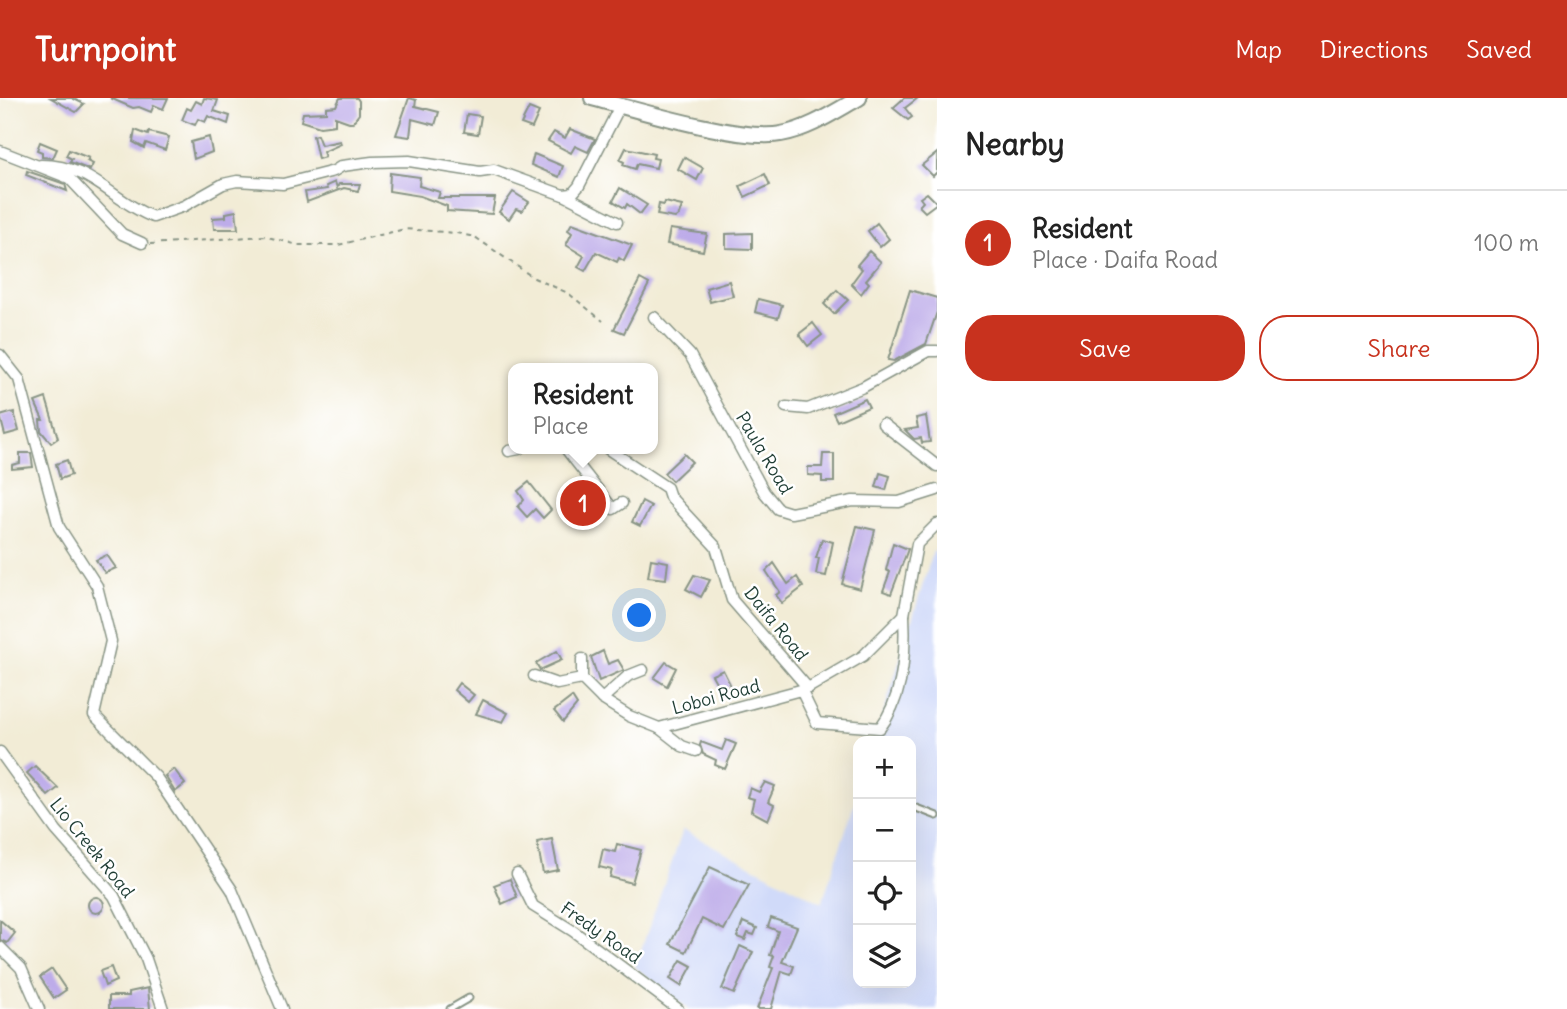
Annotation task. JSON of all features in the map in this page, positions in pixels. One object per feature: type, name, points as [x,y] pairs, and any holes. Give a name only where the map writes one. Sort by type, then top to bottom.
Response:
[{"type":"street","points":[[592,98],[742,134],[780,135],[816,123],[859,98]]},
{"type":"street","points":[[563,195],[572,194],[579,186],[620,106]]},
{"type":"street","points":[[0,151],[69,178],[122,234],[142,243]]},
{"type":"street","points":[[41,165],[58,165],[77,171],[104,185],[135,210],[153,217],[184,206],[223,184],[237,181],[283,184],[334,171],[342,166],[372,162],[431,163],[480,172],[494,170],[563,195],[617,222]]},
{"type":"street","name":"Paula Road","points":[[654,317],[690,355],[764,492],[778,509],[791,513],[853,501],[899,502],[937,491]]},
{"type":"street","points":[[786,407],[808,410],[863,387],[929,351],[937,351]]},
{"type":"street","points":[[0,355],[19,379],[58,527],[97,586],[111,641],[94,715],[156,777],[232,890],[282,1009]]},
{"type":"street","points":[[883,424],[937,466]]},
{"type":"street","points":[[570,454],[613,509],[622,503]]},
{"type":"street","name":"Daifa Road","points":[[616,454],[667,488],[670,497],[716,547],[732,600],[805,689],[863,656],[904,615]]},
{"type":"street","points":[[805,689],[817,723],[880,728],[898,685],[906,650],[904,615],[917,544],[937,524]]},
{"type":"street","points":[[534,676],[557,684],[582,679],[582,659]]},
{"type":"street","points":[[602,699],[628,676],[643,670]]},
{"type":"street","name":"Loboi Road","points":[[582,679],[602,699],[629,716],[659,728],[805,689]]},
{"type":"street","points":[[659,728],[682,746],[696,751]]},
{"type":"street","name":"Lio Creek Road","points":[[0,752],[56,830],[114,896],[146,959],[163,1009]]},
{"type":"street","name":"Fredy Road","points":[[517,874],[533,906],[573,931],[678,1009]]},
{"type":"street","points":[[0,947],[21,968],[39,1009]]},
{"type":"lane","points":[[916,808],[937,816]]},
{"type":"lane","points":[[450,1009],[469,998]]},
{"type":"path","points":[[142,243],[159,245],[264,236],[298,245],[338,245],[405,229],[475,237],[534,278],[578,299],[603,321]]},
{"type":"shaded area","points":[[933,551],[937,553],[937,1009],[690,1009],[635,967],[683,830],[822,903],[853,807],[853,988],[916,988],[916,736],[877,736]]},
{"type":"building","points":[[51,98],[72,98],[84,104],[76,112]]},
{"type":"building","points":[[110,98],[168,98],[163,109],[154,105],[151,112]]},
{"type":"building","points":[[204,98],[218,100],[214,111],[230,116],[228,124],[208,116],[205,122],[198,119],[195,125],[182,120],[187,108],[191,110],[196,101],[202,104]]},
{"type":"building","points":[[340,98],[357,98],[359,101],[359,114],[352,123],[335,117],[335,125],[320,127],[301,121],[303,113],[326,112],[326,107],[336,106]]},
{"type":"building","points":[[409,98],[416,100],[415,106],[439,112],[435,125],[412,119],[410,137],[396,135]]},
{"type":"building","points":[[904,98],[918,98],[905,108],[912,117],[908,120],[893,108]]},
{"type":"building","points":[[529,108],[539,112],[532,128],[521,124]]},
{"type":"building","points":[[467,114],[481,116],[478,134],[464,132]]},
{"type":"building","points":[[570,129],[595,139],[588,152],[575,146],[571,153],[548,141],[554,132],[565,138]]},
{"type":"building","points":[[135,130],[148,135],[149,132],[169,137],[165,150],[146,143],[144,148],[133,142]]},
{"type":"building","points":[[317,135],[321,145],[340,141],[341,144],[323,152],[325,157],[318,159],[313,136]]},
{"type":"building","points":[[209,137],[212,152],[194,159],[191,142]]},
{"type":"building","points":[[40,142],[57,149],[53,158],[42,157],[42,152],[37,150]]},
{"type":"building","points":[[626,148],[654,154],[653,158],[658,159],[656,168],[637,164],[635,169],[623,165],[624,162],[620,160]]},
{"type":"building","points":[[69,150],[89,158],[87,161],[93,164],[90,170],[70,162],[72,159],[66,156]]},
{"type":"building","points":[[937,153],[937,172],[933,176],[922,165]]},
{"type":"building","points":[[534,154],[563,166],[559,177],[531,165]]},
{"type":"building","points":[[684,157],[703,168],[697,180],[678,169]]},
{"type":"building","points":[[27,171],[65,184],[67,191],[26,175]]},
{"type":"building","points":[[390,173],[420,177],[419,186],[440,192],[438,198],[495,198],[492,214],[447,211],[447,206],[420,196],[389,191]]},
{"type":"building","points":[[765,174],[770,185],[745,197],[740,186]]},
{"type":"building","points":[[335,182],[337,188],[339,184],[360,184],[358,191],[344,188],[307,202],[305,192],[327,189],[326,186]]},
{"type":"building","points":[[620,188],[647,205],[640,214],[627,204],[625,208],[613,201]]},
{"type":"building","points":[[513,192],[529,202],[522,211],[516,209],[509,219],[499,212]]},
{"type":"building","points":[[927,193],[937,203],[925,212],[919,206],[923,202],[920,198]]},
{"type":"building","points":[[665,202],[682,206],[679,215],[675,218],[657,215],[659,204],[664,205]]},
{"type":"building","points":[[236,211],[238,229],[214,229],[213,218],[226,217],[226,213]]},
{"type":"building","points":[[572,223],[632,245],[624,261],[619,258],[617,262],[596,252],[585,271],[578,267],[584,256],[566,245],[572,233],[568,230]]},
{"type":"building","points":[[877,223],[889,239],[880,247],[868,231]]},
{"type":"building","points":[[670,229],[707,234],[703,251],[667,244]]},
{"type":"building","points":[[752,233],[752,249],[726,248],[726,234]]},
{"type":"building","points":[[869,251],[881,262],[866,280],[869,283],[861,294],[851,284],[862,269],[857,265]]},
{"type":"building","points":[[640,279],[649,284],[624,333],[614,329]]},
{"type":"building","points":[[729,281],[733,296],[710,302],[706,288]]},
{"type":"building","points":[[837,290],[848,300],[834,314],[824,304]]},
{"type":"building","points":[[910,290],[937,298],[937,312],[926,344],[894,361],[888,360]]},
{"type":"building","points":[[758,299],[782,305],[778,318],[755,312]]},
{"type":"building","points":[[813,323],[822,335],[808,346],[799,334]]},
{"type":"building","points":[[46,398],[58,438],[51,443],[41,431],[40,420],[43,420],[35,402]]},
{"type":"building","points":[[865,399],[869,407],[837,421],[833,413]]},
{"type":"building","points":[[14,412],[19,431],[5,435],[0,416]]},
{"type":"building","points":[[926,416],[930,442],[922,443],[921,438],[914,439],[905,430],[918,428],[916,418]]},
{"type":"building","points":[[20,453],[31,453],[33,467],[12,469],[12,465],[20,463]]},
{"type":"building","points":[[684,454],[692,462],[672,481],[664,473]]},
{"type":"building","points":[[823,454],[834,454],[834,482],[822,482],[822,476],[808,475],[808,467],[822,467]]},
{"type":"building","points":[[67,460],[71,475],[60,479],[56,464]]},
{"type":"building","points":[[880,473],[890,476],[886,490],[876,487]]},
{"type":"building","points":[[529,482],[551,510],[543,518],[535,509],[527,517],[518,507],[524,500],[518,491]]},
{"type":"building","points":[[575,491],[597,505],[590,515],[584,512],[582,515],[569,502]]},
{"type":"building","points":[[642,501],[651,506],[640,526],[632,522]]},
{"type":"building","points":[[857,526],[875,530],[860,589],[842,584]]},
{"type":"building","points":[[822,539],[833,542],[826,576],[816,574],[819,558],[816,558]]},
{"type":"building","points":[[893,543],[908,549],[891,594],[883,591],[890,572],[886,570]]},
{"type":"building","points":[[107,555],[116,568],[105,573],[96,560]]},
{"type":"building","points":[[651,559],[668,562],[666,579],[648,577]]},
{"type":"building","points":[[774,563],[788,584],[797,577],[803,587],[782,603],[776,595],[780,592],[766,571]]},
{"type":"building","points":[[694,575],[710,580],[701,597],[686,589]]},
{"type":"building","points":[[557,651],[562,660],[540,670],[536,663]]},
{"type":"building","points":[[603,651],[608,664],[618,660],[624,670],[599,681],[591,657]]},
{"type":"building","points":[[666,662],[676,668],[667,686],[654,678]]},
{"type":"building","points":[[723,670],[731,686],[721,691],[712,675]]},
{"type":"building","points":[[459,683],[474,695],[468,702],[454,690]]},
{"type":"building","points":[[572,697],[577,705],[563,722],[554,711]]},
{"type":"building","points":[[483,700],[508,713],[503,722],[476,714]]},
{"type":"building","points":[[726,740],[736,744],[725,769],[715,765],[716,760],[703,754],[700,745],[701,742],[722,750]]},
{"type":"building","points":[[35,766],[58,788],[48,796],[27,773]]},
{"type":"building","points":[[174,769],[185,784],[175,792],[165,776]]},
{"type":"building","points":[[765,782],[775,786],[768,802],[774,805],[768,820],[751,811],[754,799],[747,797],[750,788],[759,792]]},
{"type":"building","points":[[552,839],[558,870],[543,873],[537,842]]},
{"type":"building","points":[[617,844],[641,850],[632,883],[610,877],[612,870],[599,867],[603,849],[615,852]]},
{"type":"building","points":[[710,867],[749,885],[724,930],[702,919],[686,952],[670,944]]},
{"type":"building","points":[[510,879],[517,897],[502,904],[494,885]]},
{"type":"building","points":[[93,897],[99,897],[104,905],[102,911],[93,913],[88,908],[88,902]]},
{"type":"building","points":[[771,918],[797,927],[782,962],[794,966],[791,974],[782,971],[771,1009],[757,1009],[773,968],[770,967],[774,956],[770,955],[778,931],[768,927]]},
{"type":"building","points":[[0,920],[15,933],[7,943],[0,940]]},
{"type":"building","points":[[743,922],[757,928],[754,935],[748,933],[745,940],[737,937]]},
{"type":"building","points":[[740,946],[753,952],[734,994],[722,989]]},
{"type":"building","points":[[681,960],[692,966],[681,986],[670,979]]},
{"type":"building","points":[[111,967],[116,981],[105,986],[100,971]]},
{"type":"building","points":[[52,969],[66,990],[54,998],[40,977]]},
{"type":"building","points":[[148,988],[150,1009],[109,1009],[109,996],[129,996],[129,992]]},
{"type":"place","name":"Resident","points":[[583,503]]}]
